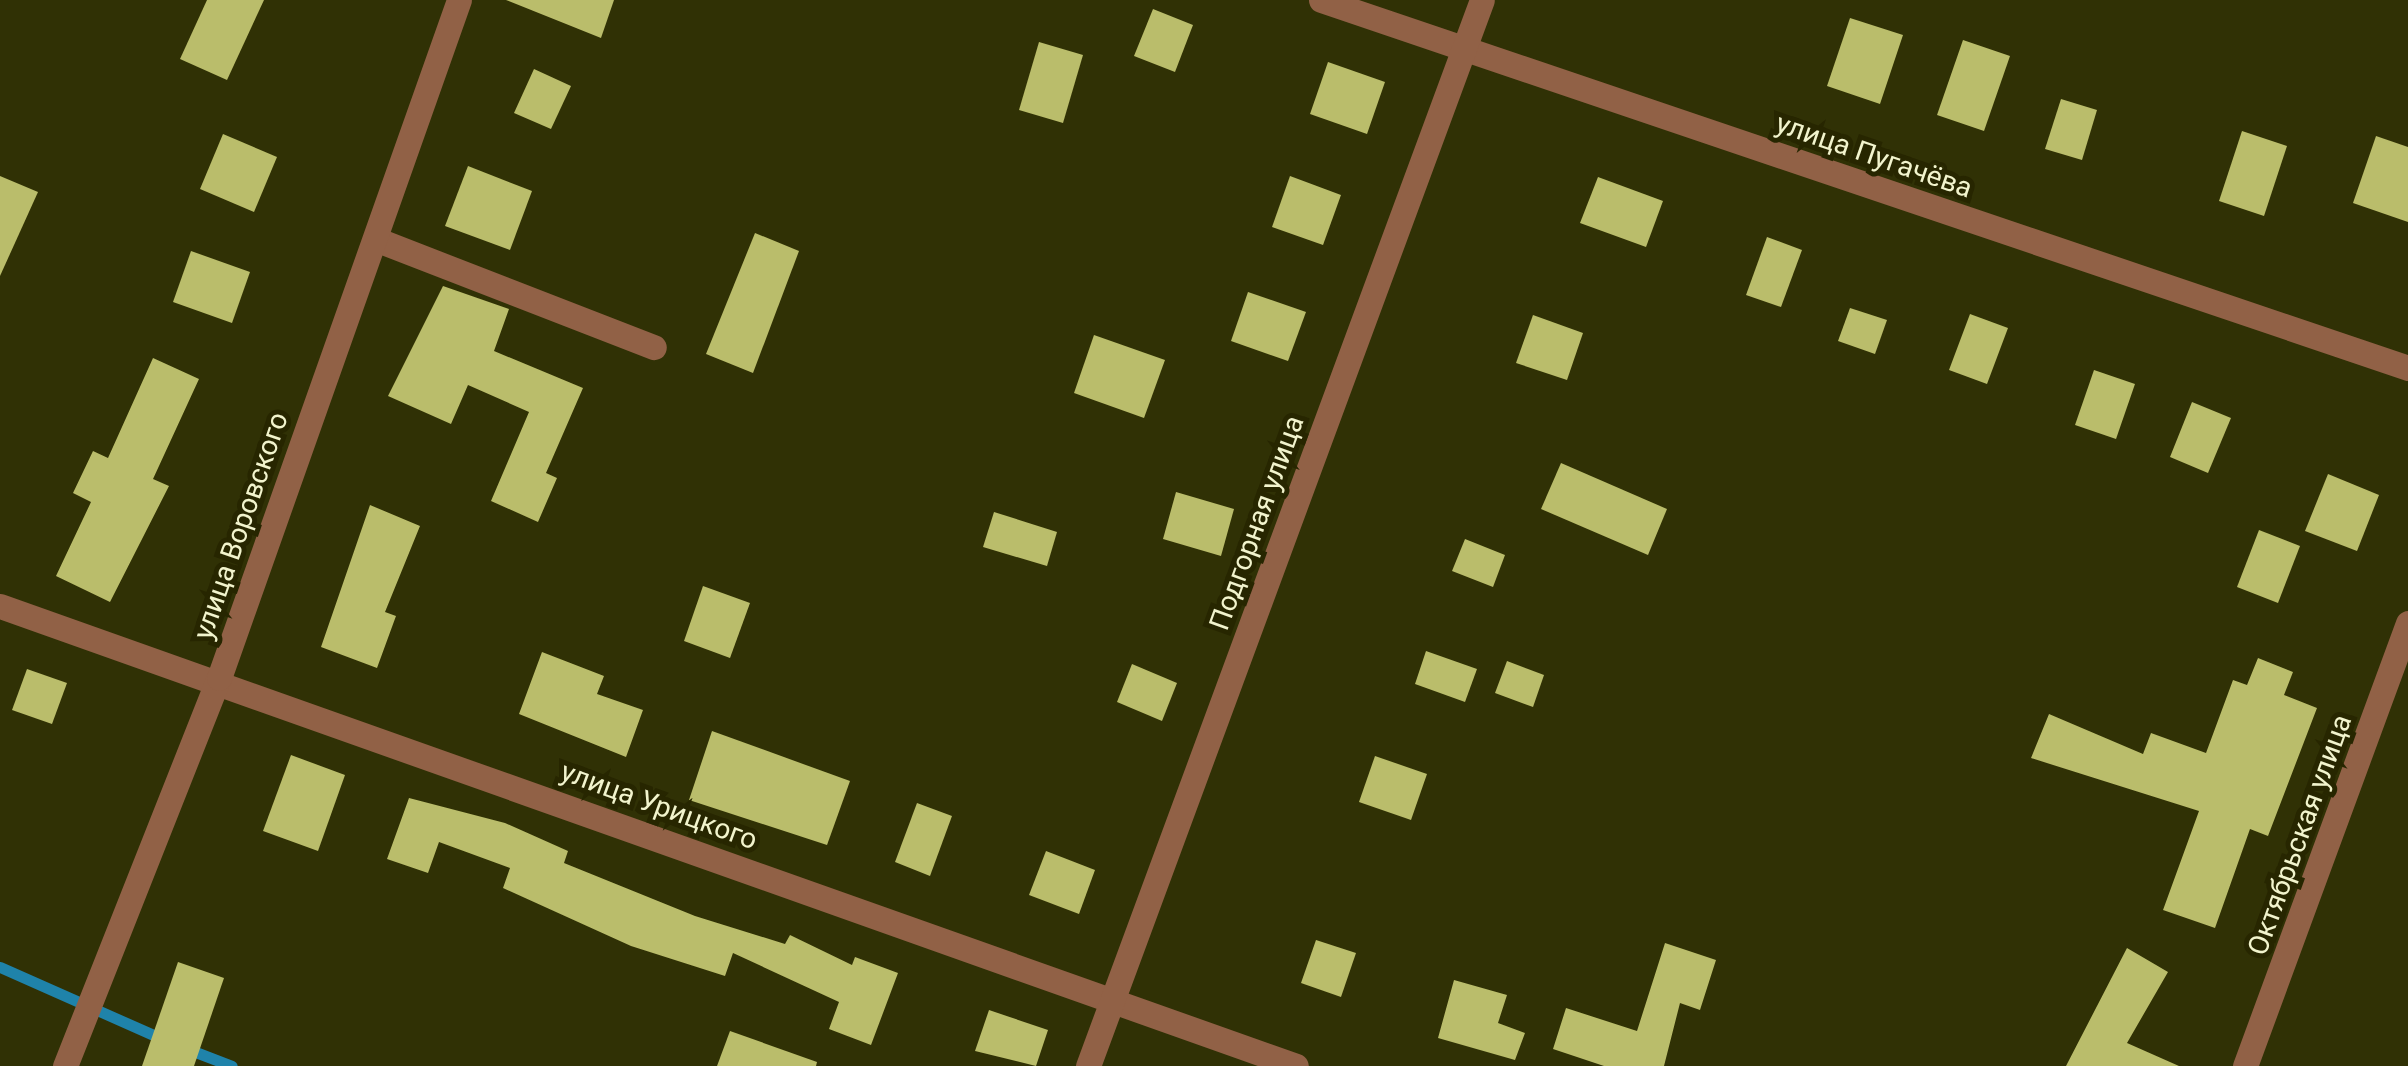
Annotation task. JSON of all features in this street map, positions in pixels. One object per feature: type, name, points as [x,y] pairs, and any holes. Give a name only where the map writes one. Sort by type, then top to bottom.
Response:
[{"type":"street","name":"улица Воровского","points":[[65,1066],[219,678],[459,0]]},
{"type":"street","name":"улица Пугачёва","points":[[1320,0],[2408,368]]},
{"type":"street","name":"Подгорная улица","points":[[1088,1066],[1460,49],[1482,0]]},
{"type":"street","points":[[374,238],[654,347]]},
{"type":"street","name":"улица Урицкого","points":[[0,606],[219,678],[1111,1003],[1296,1066]]},
{"type":"street","name":"Октябрьская улица","points":[[2245,1066],[2408,624]]},
{"type":"building","points":[[207,0],[264,0],[227,80],[180,59]]},
{"type":"building","points":[[506,0],[614,0],[601,38]]},
{"type":"building","points":[[1153,9],[1193,25],[1175,72],[1134,56]]},
{"type":"building","points":[[1850,18],[1903,35],[1880,104],[1827,86]]},
{"type":"building","points":[[1963,40],[2010,56],[1984,131],[1937,115]]},
{"type":"building","points":[[1039,42],[1083,55],[1063,123],[1019,110]]},
{"type":"building","points":[[1328,62],[1385,82],[1367,134],[1310,114]]},
{"type":"building","points":[[534,69],[571,86],[551,129],[514,113]]},
{"type":"building","points":[[2061,99],[2097,110],[2082,160],[2045,149]]},
{"type":"building","points":[[2242,131],[2287,146],[2264,216],[2219,201]]},
{"type":"building","points":[[223,134],[277,157],[254,212],[200,189]]},
{"type":"building","points":[[2376,136],[2408,147],[2408,222],[2353,203]]},
{"type":"building","points":[[468,166],[532,191],[510,250],[445,226]]},
{"type":"building","points":[[0,176],[38,192],[0,276]]},
{"type":"building","points":[[1290,176],[1341,195],[1323,245],[1272,227]]},
{"type":"building","points":[[1598,177],[1663,201],[1646,247],[1580,223]]},
{"type":"building","points":[[755,233],[799,251],[753,373],[706,354]]},
{"type":"building","points":[[1767,237],[1802,250],[1781,307],[1746,295]]},
{"type":"building","points":[[191,251],[250,272],[232,323],[173,302]]},
{"type":"building","points":[[443,286],[509,309],[494,351],[583,388],[546,473],[557,478],[538,522],[491,501],[529,412],[468,385],[451,424],[388,396]]},
{"type":"building","points":[[1248,292],[1306,312],[1288,361],[1231,341]]},
{"type":"building","points":[[1850,308],[1887,320],[1875,354],[1838,341]]},
{"type":"building","points":[[1970,314],[2008,328],[1987,384],[1949,370]]},
{"type":"building","points":[[1533,315],[1583,333],[1567,380],[1516,363]]},
{"type":"building","points":[[1094,335],[1165,360],[1144,418],[1074,393]]},
{"type":"building","points":[[153,358],[199,379],[153,479],[169,486],[110,602],[56,576],[91,502],[73,493],[93,451],[108,458]]},
{"type":"building","points":[[2094,370],[2135,384],[2116,439],[2075,425]]},
{"type":"building","points":[[2192,402],[2231,418],[2208,473],[2170,457]]},
{"type":"building","points":[[1561,463],[1667,509],[1648,555],[1541,509]]},
{"type":"building","points":[[2328,474],[2379,495],[2357,551],[2305,531]]},
{"type":"building","points":[[1176,492],[1234,509],[1221,556],[1163,539]]},
{"type":"building","points":[[370,505],[420,526],[385,612],[396,616],[377,668],[321,647]]},
{"type":"building","points":[[994,512],[1057,532],[1047,566],[983,547]]},
{"type":"building","points":[[2259,530],[2300,546],[2278,603],[2237,587]]},
{"type":"building","points":[[1465,539],[1505,555],[1493,587],[1452,571]]},
{"type":"building","points":[[703,586],[750,603],[730,658],[684,641]]},
{"type":"building","points":[[1426,651],[1477,669],[1465,702],[1415,684]]},
{"type":"building","points":[[542,652],[604,676],[597,694],[643,710],[626,757],[519,714]]},
{"type":"building","points":[[2258,658],[2293,672],[2284,695],[2317,708],[2268,836],[2250,829],[2215,928],[2163,910],[2199,811],[2031,758],[2049,714],[2143,754],[2151,733],[2206,753],[2233,680],[2247,685]]},
{"type":"building","points":[[1507,661],[1544,675],[1533,707],[1495,693]]},
{"type":"building","points":[[1132,664],[1177,683],[1162,721],[1117,702]]},
{"type":"building","points":[[27,669],[67,683],[52,724],[12,710]]},
{"type":"building","points":[[712,731],[850,781],[827,845],[689,800]]},
{"type":"building","points":[[291,755],[345,775],[318,851],[263,831]]},
{"type":"building","points":[[1375,756],[1427,774],[1411,820],[1359,802]]},
{"type":"building","points":[[409,798],[505,823],[568,851],[564,863],[695,916],[785,944],[790,935],[852,965],[855,957],[898,973],[871,1045],[829,1029],[839,1002],[733,953],[725,976],[631,946],[503,888],[510,868],[439,842],[428,873],[387,859]]},
{"type":"building","points":[[917,803],[952,816],[930,876],[895,862]]},
{"type":"building","points":[[1046,851],[1095,870],[1079,914],[1029,895]]},
{"type":"building","points":[[1316,940],[1356,953],[1341,997],[1301,983]]},
{"type":"building","points":[[1665,943],[1716,960],[1700,1010],[1680,1003],[1664,1066],[1604,1066],[1553,1049],[1566,1008],[1637,1031]]},
{"type":"building","points":[[2127,948],[2168,972],[2127,1043],[2179,1066],[2066,1066]]},
{"type":"building","points":[[178,962],[224,978],[194,1066],[142,1066]]},
{"type":"building","points":[[1454,980],[1507,995],[1498,1023],[1525,1033],[1515,1060],[1438,1038]]},
{"type":"building","points":[[989,1010],[1048,1030],[1036,1066],[975,1051]]},
{"type":"building","points":[[730,1031],[817,1062],[816,1066],[717,1066]]},
{"type":"waterway","points":[[0,967],[167,1041]]},
{"type":"waterway","points":[[185,1048],[232,1066]]}]
